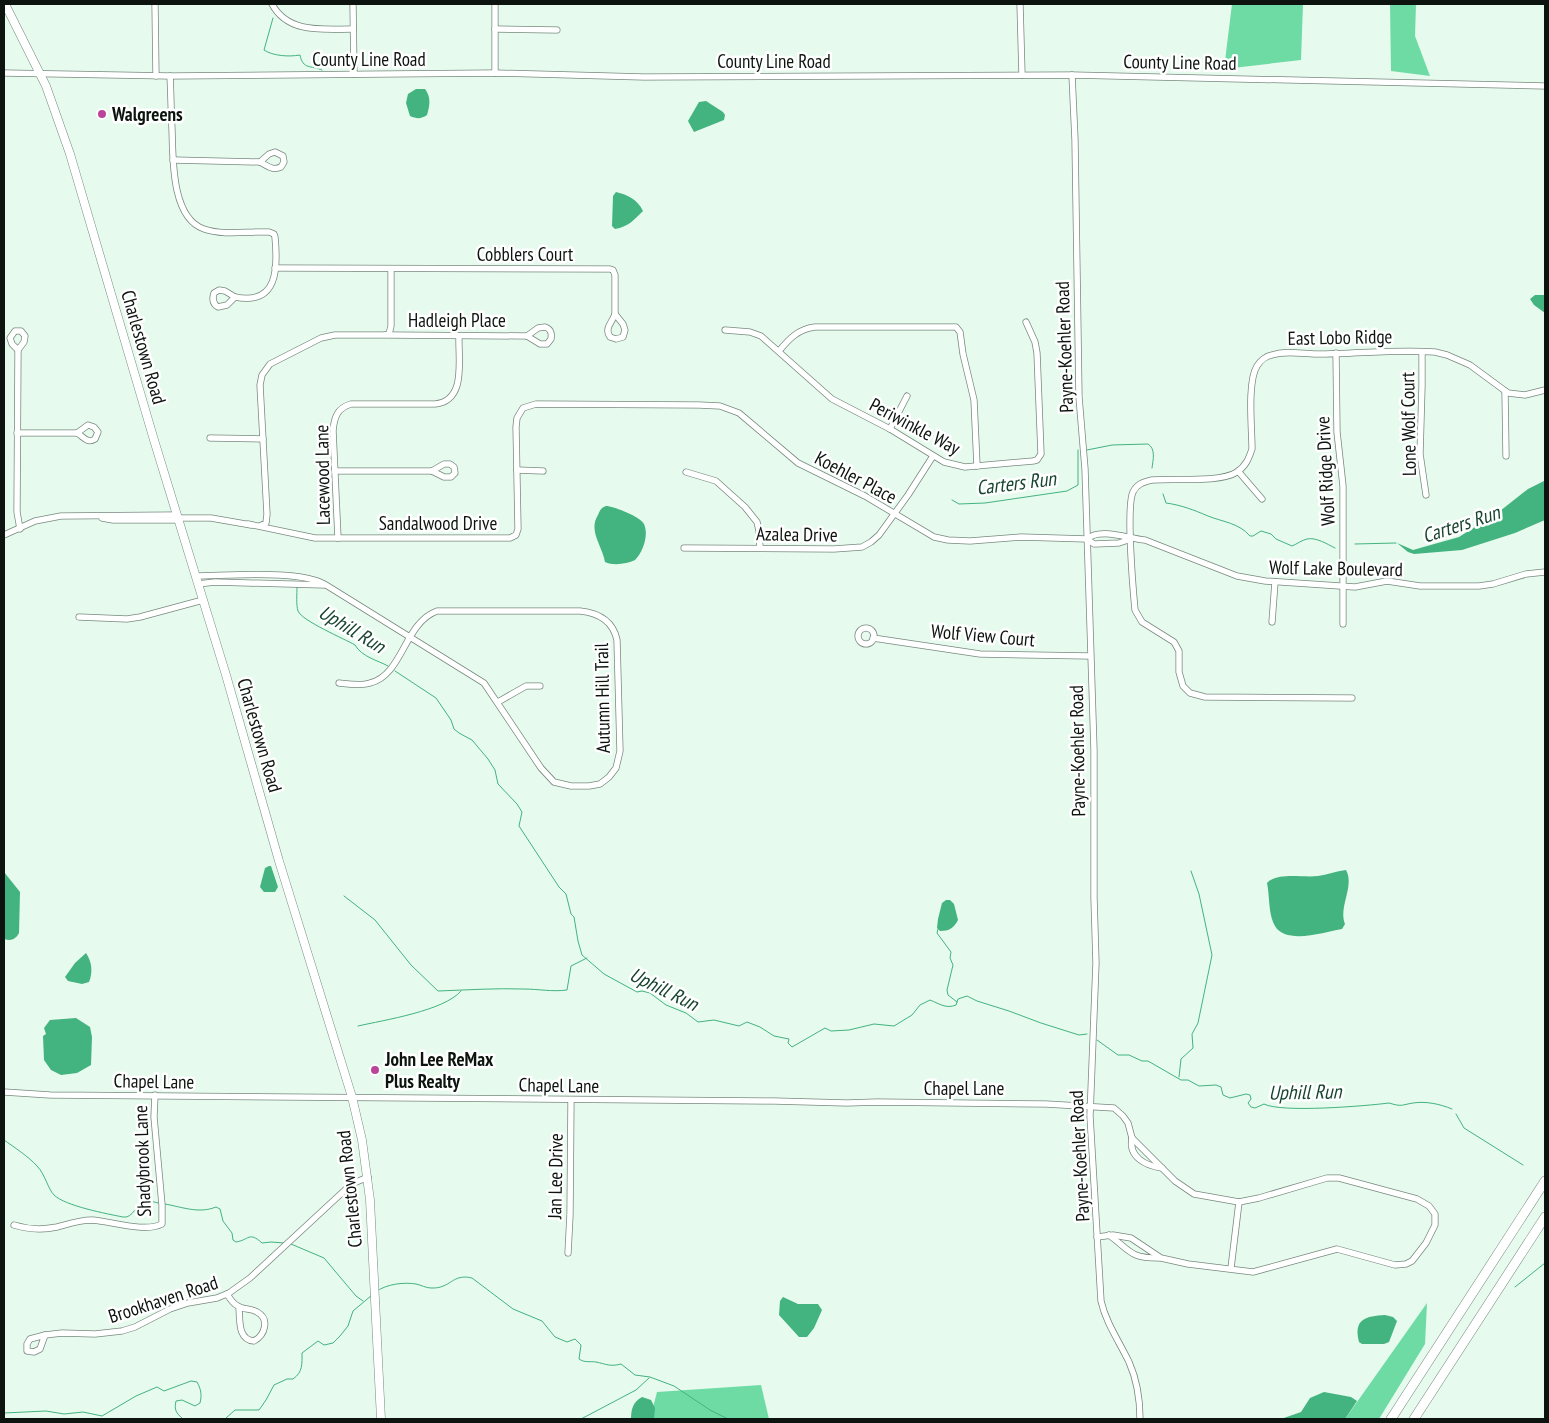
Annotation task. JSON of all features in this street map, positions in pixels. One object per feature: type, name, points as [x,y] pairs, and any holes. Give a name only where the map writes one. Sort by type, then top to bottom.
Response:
[{"type":"highway","points":[[1390,1419],[1545,1181]]},
{"type":"highway","points":[[1414,1419],[1545,1217]]},
{"type":"main road","name":"Charlestown Road","points":[[5,4],[53,102],[70,154],[279,861],[352,1097],[368,1177],[381,1419]]},
{"type":"street","points":[[155,4],[156,76]]},
{"type":"street","points":[[272,4],[284,19],[303,28],[353,29]]},
{"type":"street","points":[[353,4],[354,74]]},
{"type":"street","points":[[495,4],[495,73]]},
{"type":"street","points":[[1020,4],[1022,75]]},
{"type":"street","points":[[495,28],[557,30]]},
{"type":"street","name":"County Line Road","points":[[4,73],[156,76],[495,73],[644,77],[1072,75],[1545,86]]},
{"type":"street","name":"Payne-Koehler Road","points":[[1072,75],[1075,140],[1079,397],[1084,462],[1094,750],[1096,969],[1090,1106],[1101,1301],[1115,1338],[1128,1361],[1135,1379],[1139,1398],[1140,1419]]},
{"type":"street","points":[[170,76],[175,182],[180,199],[190,220],[199,227],[210,231],[272,232],[276,240],[274,282],[265,293],[249,298],[235,297]]},
{"type":"street","points":[[173,160],[260,162]]},
{"type":"street","points":[[275,268],[391,269],[390,330],[387,335]]},
{"type":"street","name":"Cobblers Court","points":[[391,269],[610,269],[613,270],[615,275],[615,314]]},
{"type":"street","name":"Periwinkle Way","points":[[725,330],[755,334],[766,339],[826,395],[890,429],[933,456],[951,465],[965,467],[1033,461],[1037,460],[1041,454],[1037,353],[1035,342],[1026,322]]},
{"type":"street","points":[[779,351],[799,331],[815,327],[956,327],[960,332],[974,400],[977,466]]},
{"type":"street","name":"Hadleigh Place","points":[[248,524],[262,526],[266,521],[260,384],[262,375],[270,364],[302,346],[325,336],[527,336]]},
{"type":"street","name":"Lacewood Lane","points":[[338,538],[333,431],[334,420],[338,412],[351,404],[435,404],[448,400],[458,386],[459,336]]},
{"type":"street","points":[[18,350],[17,512],[20,529]]},
{"type":"street","name":"East Lobo Ridge","points":[[1238,471],[1248,460],[1252,449],[1252,381],[1258,364],[1266,357],[1279,353],[1360,351],[1441,353],[1464,362],[1505,391],[1516,395],[1525,395],[1545,390]]},
{"type":"street","name":"Lone Wolf Court","points":[[1422,352],[1420,454],[1426,495]]},
{"type":"street","name":"Wolf Ridge Drive","points":[[1336,353],[1336,420],[1343,486],[1344,624]]},
{"type":"street","points":[[1505,391],[1506,456]]},
{"type":"street","points":[[890,429],[908,396]]},
{"type":"street","name":"Sandalwood Drive","points":[[4,535],[48,518],[92,516],[211,518],[309,537],[491,539],[514,537],[518,529],[517,418],[523,408],[536,404],[626,405]]},
{"type":"street","name":"Koehler Place","points":[[626,405],[713,405],[733,410],[798,463],[852,489],[928,534],[948,540],[970,541],[1021,537],[1087,539]]},
{"type":"street","points":[[17,433],[76,433]]},
{"type":"street","points":[[210,438],[263,439]]},
{"type":"street","name":"Azalea Drive","points":[[684,548],[834,549],[862,547],[875,539],[908,495],[933,456]]},
{"type":"street","points":[[518,470],[543,471]]},
{"type":"street","points":[[335,471],[432,471]]},
{"type":"street","points":[[1262,499],[1238,471],[1232,475],[1215,478],[1163,479],[1142,482],[1132,496],[1131,539],[1135,610],[1142,622],[1174,642],[1179,651],[1179,672],[1182,686],[1190,693],[1205,697],[1352,698]]},
{"type":"street","points":[[686,472],[716,482],[745,507],[757,522],[760,548]]},
{"type":"street","name":"Wolf Lake Boulevard","points":[[1131,539],[1118,543],[1094,544],[1087,539],[1095,534],[1119,535],[1131,539],[1151,541],[1237,576],[1275,582],[1361,586],[1387,581],[1420,586],[1480,586],[1526,574],[1545,572]]},
{"type":"street","name":"Autumn Hill Trail","points":[[196,576],[293,576],[312,578],[479,678],[489,688],[549,778],[560,784],[571,786],[594,785],[605,781],[616,768],[620,751],[617,640],[613,628],[599,615],[587,612],[443,610],[426,615],[418,623],[410,636]]},
{"type":"street","name":"Autumn Hill Trail","points":[[198,584],[215,582],[326,585]]},
{"type":"street","points":[[1272,622],[1275,582]]},
{"type":"street","points":[[79,617],[127,619],[203,600]]},
{"type":"street","points":[[339,683],[366,684],[382,678],[394,663],[410,636]]},
{"type":"street","name":"Wolf View Court","points":[[873,638],[980,654],[1090,656]]},
{"type":"street","points":[[498,702],[526,686],[540,686]]},
{"type":"street","name":"Chapel Lane","points":[[4,1092],[50,1095],[774,1101],[847,1104],[877,1102],[1090,1106],[1114,1108],[1124,1116],[1132,1138]]},
{"type":"street","name":"Shadybrook Lane","points":[[14,1225],[27,1228],[42,1228],[93,1220],[132,1226],[159,1225],[162,1222],[163,1214],[154,1117],[155,1095]]},
{"type":"street","name":"Jan Lee Drive","points":[[568,1253],[571,1100]]},
{"type":"street","points":[[1109,1236],[1142,1258],[1161,1258],[1188,1264],[1253,1272],[1337,1249],[1395,1265],[1406,1264],[1417,1256],[1435,1225],[1434,1214],[1430,1206],[1417,1200],[1339,1178],[1328,1178],[1239,1202],[1194,1194],[1175,1181],[1132,1138]]},
{"type":"street","points":[[1132,1138],[1131,1148],[1140,1161],[1146,1165],[1162,1168]]},
{"type":"street","name":"Brookhaven Road","points":[[45,1335],[62,1332],[95,1334],[122,1331],[135,1327],[188,1302],[210,1300],[227,1294],[250,1278],[345,1190],[354,1183],[368,1177]]},
{"type":"street","points":[[1231,1268],[1239,1202]]},
{"type":"street","points":[[1098,1236],[1131,1238],[1161,1258]]},
{"type":"street","points":[[227,1294],[240,1308],[256,1311],[263,1317],[264,1331],[254,1341],[243,1336],[240,1308]]},
{"type":"shaded area","points":[[1232,4],[1303,4],[1301,60],[1224,69]]},
{"type":"shaded area","points":[[1390,4],[1416,4],[1415,36],[1430,76],[1391,71]]},
{"type":"shaded area","points":[[416,89],[425,89],[429,98],[427,115],[421,118],[410,116],[406,103],[408,94]]},
{"type":"shaded area","points":[[706,101],[723,112],[725,115],[724,120],[694,132],[688,121],[699,102]]},
{"type":"shaded area","points":[[616,192],[632,198],[643,211],[627,225],[615,229],[612,226],[613,196]]},
{"type":"shaded area","points":[[1535,295],[1545,295],[1545,313],[1534,305],[1530,299]]},
{"type":"shaded area","points":[[1544,481],[1545,520],[1515,533],[1462,550],[1414,554],[1408,552],[1397,543],[1413,550],[1459,537],[1500,511],[1528,489]]},
{"type":"shaded area","points":[[606,506],[626,512],[638,518],[644,524],[646,533],[644,543],[635,560],[620,564],[605,562],[594,527],[600,510]]},
{"type":"shaded area","points":[[271,866],[278,887],[275,892],[264,892],[260,887],[265,868]]},
{"type":"shaded area","points":[[1346,870],[1349,883],[1343,911],[1345,924],[1342,929],[1306,936],[1288,935],[1280,932],[1275,926],[1270,911],[1267,883],[1284,876],[1318,876]]},
{"type":"shaded area","points":[[4,872],[20,892],[19,933],[11,940],[4,939]]},
{"type":"shaded area","points":[[950,900],[954,904],[958,920],[951,928],[940,931],[937,928],[938,919],[942,903]]},
{"type":"shaded area","points":[[86,953],[91,967],[89,982],[82,984],[68,981],[65,977],[75,963]]},
{"type":"shaded area","points":[[76,1018],[90,1027],[92,1037],[91,1065],[77,1073],[61,1075],[51,1070],[44,1060],[43,1036],[46,1034],[44,1028],[50,1020]]},
{"type":"shaded area","points":[[783,1297],[798,1304],[818,1304],[822,1310],[814,1328],[807,1337],[799,1337],[779,1315],[780,1301]]},
{"type":"shaded area","points":[[1427,1303],[1425,1344],[1379,1419],[1345,1419]]},
{"type":"shaded area","points":[[1385,1315],[1393,1317],[1397,1321],[1389,1342],[1384,1344],[1362,1344],[1359,1342],[1358,1328],[1363,1320],[1372,1316]]},
{"type":"shaded area","points":[[761,1385],[769,1419],[650,1419],[657,1392]]},
{"type":"shaded area","points":[[1324,1392],[1351,1397],[1357,1401],[1345,1419],[1281,1419],[1301,1412],[1310,1398]]},
{"type":"shaded area","points":[[642,1397],[651,1400],[655,1408],[654,1419],[631,1419],[633,1406]]},
{"type":"waterway","points":[[273,18],[264,50],[281,56],[300,55],[305,65],[322,70]]},
{"type":"waterway","name":"Carters Run","points":[[1087,450],[1112,445],[1148,444],[1153,452],[1152,468]]},
{"type":"waterway","name":"Carters Run","points":[[952,500],[959,504],[985,503],[1067,491],[1078,485],[1078,450]]},
{"type":"waterway","name":"Carters Run","points":[[1163,494],[1166,503],[1230,523],[1241,528],[1250,536],[1261,531],[1271,534],[1276,539],[1292,546],[1303,540],[1314,539],[1335,548]]},
{"type":"waterway","name":"Carters Run","points":[[1355,544],[1396,543]]},
{"type":"waterway","name":"Uphill Run","points":[[297,587],[297,609],[301,615],[315,625],[355,645],[366,655],[388,666]]},
{"type":"waterway","name":"Uphill Run","points":[[395,671],[436,698],[451,720],[454,729],[472,740],[488,759],[495,770],[498,784],[522,812],[519,826],[559,887],[566,894],[571,914],[574,917],[582,955],[604,974],[637,992],[650,993],[666,1005],[686,1013],[698,1022],[714,1020],[739,1026],[747,1022],[760,1027],[774,1036],[789,1039],[788,1043],[792,1047],[825,1028],[831,1031],[849,1030],[874,1024],[894,1026],[912,1015],[920,1005],[930,1000],[943,1006],[949,1006],[956,1005],[958,999],[967,996],[1041,1023],[1079,1035],[1087,1034]]},
{"type":"waterway","points":[[1179,1077],[1181,1059],[1193,1048],[1192,1034],[1198,1023],[1212,955],[1199,894],[1191,871]]},
{"type":"waterway","points":[[344,896],[375,920],[411,965],[438,991],[502,989],[567,990],[571,966],[587,958]]},
{"type":"waterway","points":[[938,929],[937,933],[951,952],[950,958],[953,965],[947,990],[948,995],[957,1002]]},
{"type":"waterway","points":[[358,1026],[398,1018],[428,1009],[453,998],[461,991]]},
{"type":"waterway","name":"Uphill Run","points":[[1097,1040],[1118,1055],[1129,1055],[1142,1061],[1148,1061],[1181,1080],[1188,1080],[1199,1086],[1216,1085],[1221,1087],[1223,1095],[1230,1098],[1246,1094],[1250,1095],[1251,1099],[1248,1103],[1251,1107],[1255,1108],[1264,1104],[1273,1107],[1305,1108],[1389,1103],[1401,1105],[1423,1102],[1438,1104],[1452,1109]]},
{"type":"waterway","name":"Uphill Run","points":[[1456,1114],[1464,1128],[1523,1165]]},
{"type":"waterway","points":[[4,1140],[34,1163],[40,1169],[54,1195],[67,1203],[123,1217],[129,1216],[143,1202],[158,1203]]},
{"type":"waterway","points":[[165,1204],[197,1210],[216,1207],[220,1209],[223,1221],[236,1242],[251,1237],[258,1239],[262,1243],[284,1243]]},
{"type":"waterway","points":[[291,1244],[324,1258],[356,1296],[363,1301]]},
{"type":"waterway","points":[[1515,1287],[1545,1263]]},
{"type":"waterway","points":[[377,1291],[401,1283],[438,1288],[456,1279],[472,1278],[513,1309],[542,1321],[555,1337],[567,1342],[575,1339],[581,1345],[579,1359],[611,1365],[621,1364],[635,1375],[650,1377],[674,1386],[710,1410],[728,1419]]},
{"type":"waterway","points":[[225,1419],[235,1410],[259,1410],[274,1385],[287,1379],[293,1379],[299,1374],[302,1353],[318,1341],[324,1345],[333,1343],[348,1326],[353,1311],[372,1295]]},
{"type":"waterway","points":[[581,1419],[636,1390],[649,1378]]},
{"type":"waterway","points":[[4,1413],[46,1411],[64,1414],[83,1412],[102,1416],[136,1396],[157,1387],[164,1391],[191,1381],[197,1382],[201,1392],[200,1403],[195,1406],[182,1400],[176,1401],[176,1411],[183,1419]]},
{"type":"place","name":"Walgreens","points":[[102,114]]},
{"type":"place","name":"John Lee ReMax Plus Realty","points":[[375,1070]]}]
